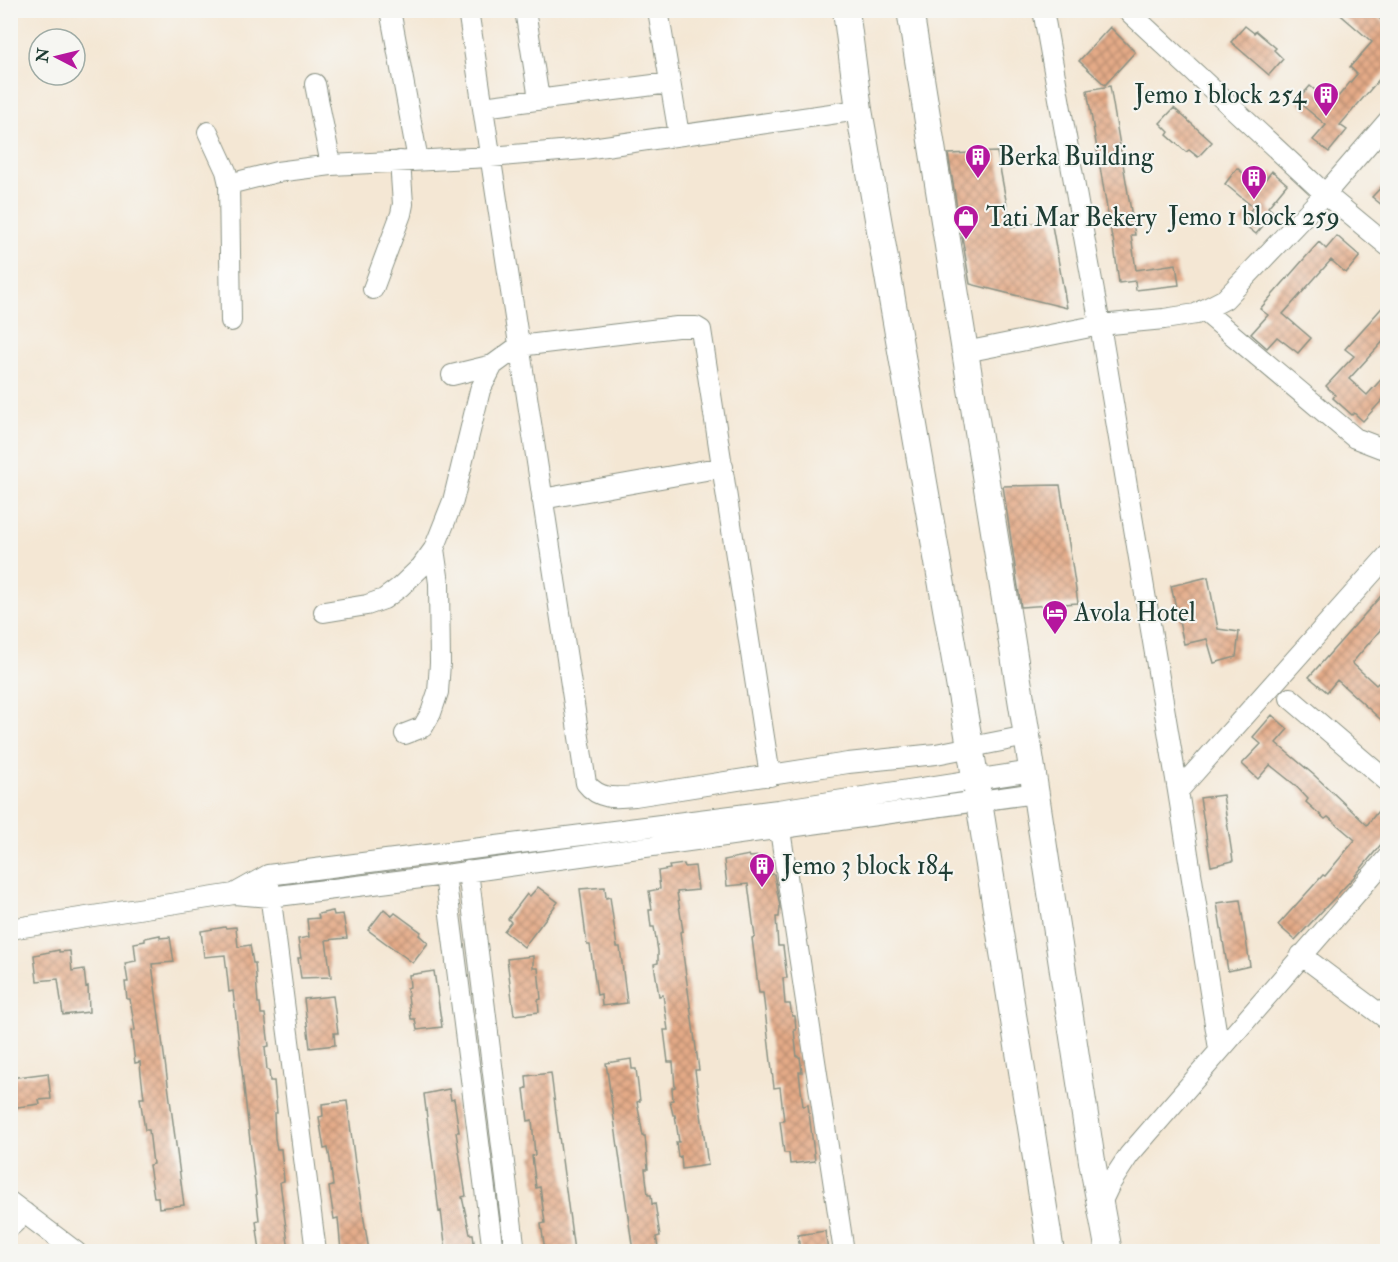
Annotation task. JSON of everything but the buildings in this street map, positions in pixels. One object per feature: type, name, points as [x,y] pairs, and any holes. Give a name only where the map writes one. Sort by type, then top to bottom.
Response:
[{"type":"main road","points":[[846,10],[859,110],[970,746],[1052,1251]]},
{"type":"main road","points":[[910,10],[1027,736],[1092,1161],[1109,1251]]},
{"type":"street","points":[[373,289],[401,214],[409,161],[390,10]]},
{"type":"street","points":[[468,10],[586,783],[599,795],[611,798],[635,796],[848,762],[936,754],[1027,736]]},
{"type":"street","points":[[525,10],[539,99]]},
{"type":"street","points":[[658,10],[679,135]]},
{"type":"street","points":[[1043,10],[1100,326],[1219,1049]]},
{"type":"street","points":[[1127,10],[1325,194],[1388,246]]},
{"type":"street","points":[[483,107],[669,83]]},
{"type":"street","points":[[315,84],[331,165]]},
{"type":"street","points":[[229,184],[277,172],[331,165],[490,157],[584,149],[859,110]]},
{"type":"street","points":[[965,352],[1100,326],[1196,314],[1225,299],[1325,194],[1388,121]]},
{"type":"street","points":[[208,132],[226,171],[229,184],[231,321]]},
{"type":"street","points":[[1203,310],[1355,438],[1381,448],[1388,446]]},
{"type":"street","points":[[452,375],[493,365],[519,346],[677,327],[696,327],[701,330],[770,776]]},
{"type":"street","points":[[324,612],[367,605],[384,599],[421,567],[434,549],[453,501],[480,390],[493,365]]},
{"type":"street","points":[[542,499],[723,466]]},
{"type":"street","points":[[405,734],[423,727],[431,713],[438,692],[439,583],[434,549]]},
{"type":"street","points":[[1178,791],[1388,555]]},
{"type":"street","points":[[1290,698],[1388,782]]},
{"type":"street","points":[[10,929],[234,894],[270,897],[780,830],[976,791],[1034,782]]},
{"type":"street","points":[[234,894],[268,875],[778,810],[976,791]]},
{"type":"street","points":[[780,830],[844,1251]]},
{"type":"street","points":[[1101,1203],[1129,1155],[1388,857]]},
{"type":"street","points":[[468,871],[515,1251]]},
{"type":"street","points":[[445,874],[493,1251]]},
{"type":"street","points":[[268,875],[316,1251]]},
{"type":"street","points":[[1301,955],[1388,1020]]},
{"type":"street","points":[[468,1059],[490,1056]]},
{"type":"street","points":[[1092,1161],[1129,1155]]},
{"type":"street","points":[[10,1227],[18,1207],[76,1251]]},
{"type":"place","name":"Jemo 1 block 254","points":[[1326,118]]},
{"type":"place","name":"Berka Building","points":[[978,180]]},
{"type":"place","name":"Jemo 1 block 259","points":[[1254,201]]},
{"type":"place","name":"Tati Mar Bekery","points":[[966,241]]},
{"type":"place","name":"Avola Hotel","points":[[1055,636]]},
{"type":"place","name":"Jemo 3 block 184","points":[[762,889]]}]
